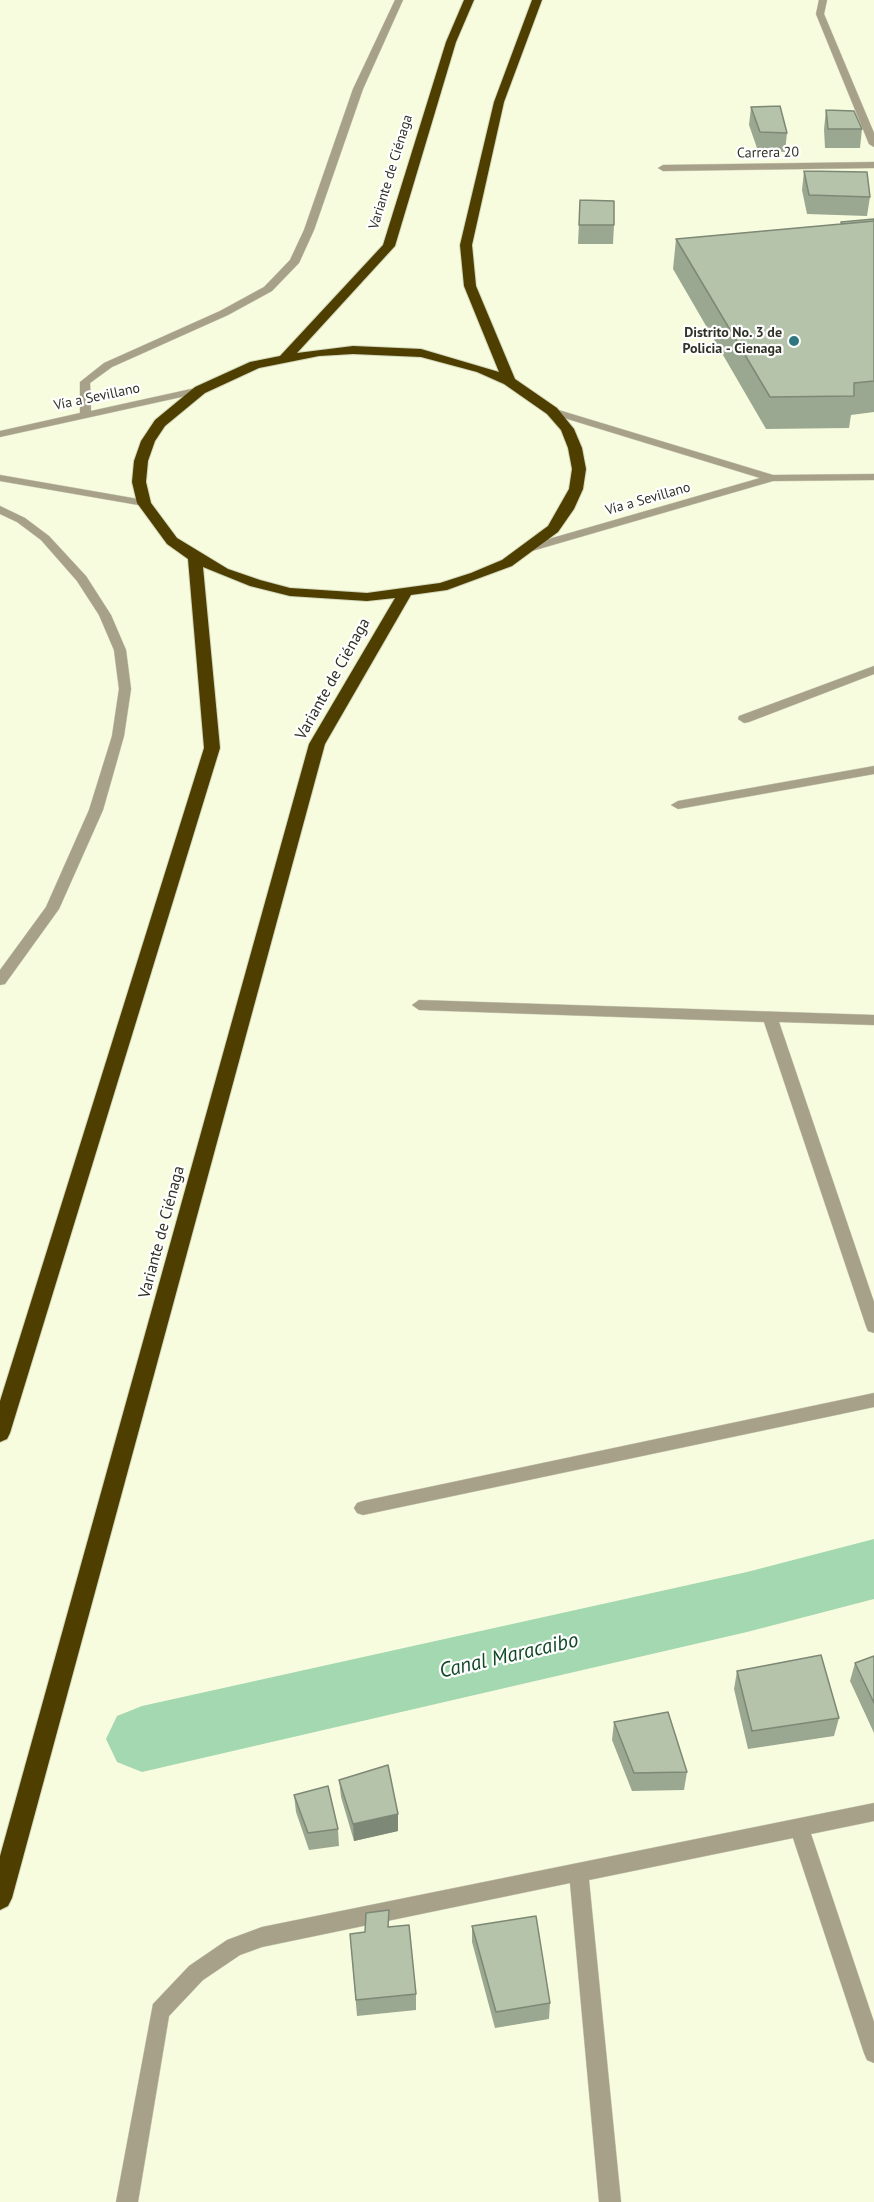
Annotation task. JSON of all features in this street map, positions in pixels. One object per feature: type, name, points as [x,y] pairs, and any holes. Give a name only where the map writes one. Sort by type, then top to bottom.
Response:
[{"type":"highway","name":"Variante de Ciénaga","points":[[286,357],[389,246],[451,42],[469,0]]},
{"type":"highway","points":[[509,381],[470,286],[466,245],[499,102],[537,0]]},
{"type":"highway","points":[[353,350],[420,353],[472,366],[509,381],[552,411],[567,429],[575,448],[579,468],[576,489],[567,509],[553,529],[532,547],[507,563],[476,576],[405,593],[328,596],[290,592],[223,572],[195,557],[172,541],[156,522],[144,502],[139,482],[141,461],[148,441],[160,423],[200,390],[255,365],[286,357],[353,350]]},
{"type":"highway","points":[[0,1433],[212,748],[195,557]]},
{"type":"highway","name":"Variante de Ciénaga","points":[[0,1898],[317,744],[405,593]]},
{"type":"street","points":[[86,415],[85,382],[92,376],[108,365],[242,304],[268,289],[295,261],[309,230],[358,89],[399,0]]},
{"type":"street","points":[[823,0],[820,14],[874,144]]},
{"type":"street","name":"Carrera 20","points":[[663,168],[874,165]]},
{"type":"street","name":"Vía a Sevillano","points":[[0,434],[200,390]]},
{"type":"street","name":"Vía a Sevillano","points":[[552,411],[772,478]]},
{"type":"street","name":"Vía a Sevillano","points":[[532,547],[772,478],[874,477]]},
{"type":"street","points":[[0,478],[144,502]]},
{"type":"street","points":[[0,509],[21,520],[45,538],[82,579],[105,615],[120,650],[125,689],[118,736],[96,810],[52,909],[0,980]]},
{"type":"street","points":[[744,718],[874,670]]},
{"type":"street","points":[[678,805],[874,770]]},
{"type":"street","points":[[419,1005],[874,1020]]},
{"type":"street","points":[[770,1017],[874,1326]]},
{"type":"street","points":[[363,1508],[874,1400]]},
{"type":"street","points":[[127,2202],[160,2011],[196,1974],[234,1947],[262,1937],[874,1812]]},
{"type":"street","points":[[799,1827],[874,2053]]},
{"type":"street","points":[[579,1872],[610,2202]]},
{"type":"building","points":[[780,106],[787,133],[760,132],[751,107]]},
{"type":"building","points":[[826,110],[854,111],[862,129],[828,129]]},
{"type":"building","points":[[804,171],[867,172],[870,197],[809,195]]},
{"type":"building","points":[[580,200],[614,201],[614,225],[579,225]]},
{"type":"building","points":[[874,219],[874,221],[842,224],[841,222]]},
{"type":"building","name":"Distrito No. 3 de Policia - Cienaga","points":[[874,221],[874,381],[854,383],[854,396],[770,397],[676,239]]},
{"type":"building","points":[[821,1655],[839,1718],[752,1731],[737,1671]]},
{"type":"building","points":[[874,1656],[874,1703],[855,1663]]},
{"type":"building","points":[[668,1712],[687,1772],[634,1773],[614,1722]]},
{"type":"building","points":[[388,1765],[398,1814],[353,1824],[339,1780]]},
{"type":"building","points":[[328,1786],[338,1829],[308,1833],[294,1795]]},
{"type":"building","points":[[389,1910],[388,1927],[409,1925],[416,1994],[356,2000],[350,1934],[365,1932],[366,1913]]},
{"type":"building","points":[[536,1916],[550,2003],[496,2012],[472,1926]]},
{"type":"waterway","name":"Canal Maracaibo","points":[[142,1739],[747,1602],[874,1569]]},
{"type":"place","name":"Distrito No. 3 de Policia - Cienaga","points":[[794,341]]}]
